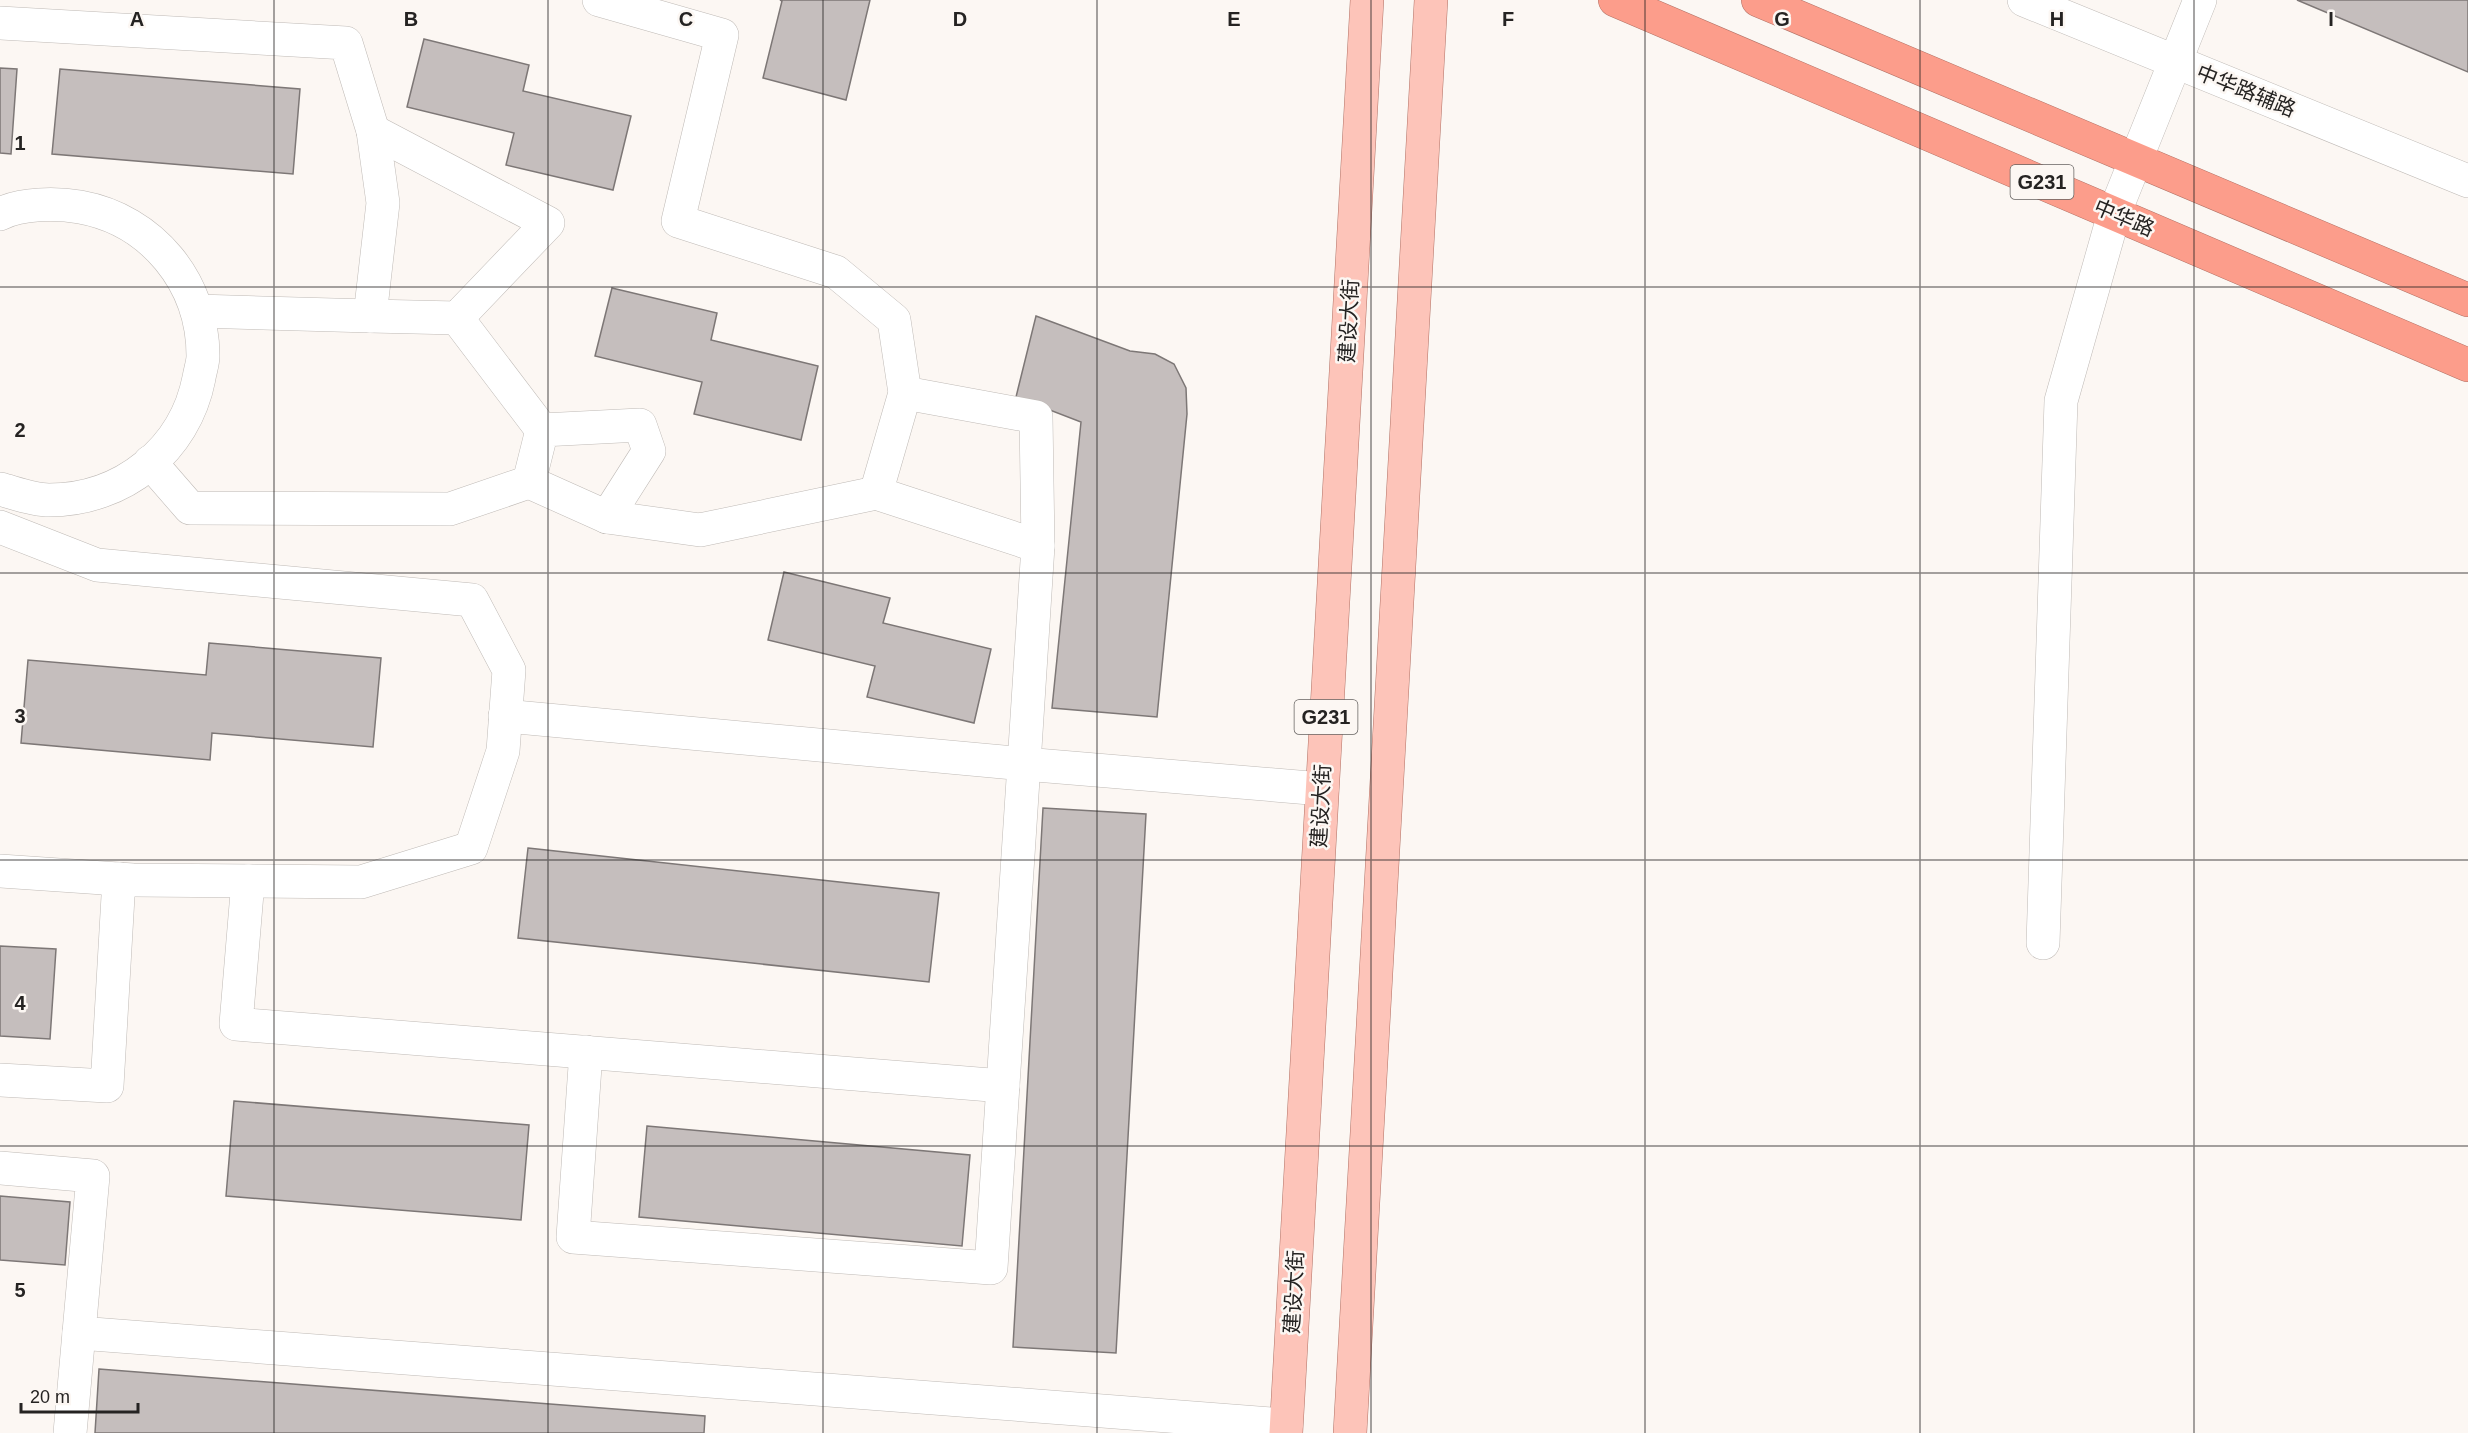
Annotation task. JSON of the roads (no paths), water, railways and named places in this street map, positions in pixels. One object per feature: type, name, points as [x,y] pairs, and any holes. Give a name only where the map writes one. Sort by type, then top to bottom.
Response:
[{"type":"highway","name":"中华路","points":[[1615,0],[2468,365]]},
{"type":"highway","name":"G231","points":[[1758,0],[2468,300]]},
{"type":"main road","name":"建设大街","points":[[1286,1429],[1367,0]]},
{"type":"main road","points":[[1350,1433],[1431,0]]},
{"type":"street","points":[[599,0],[722,35],[678,221],[836,272],[894,320],[905,393],[876,493]]},
{"type":"street","name":"中华路辅路","points":[[2024,0],[2468,181]]},
{"type":"street","points":[[2043,943],[2061,401],[2114,214],[2200,0]]},
{"type":"street","points":[[0,22],[346,43],[374,131],[383,203],[370,316]]},
{"type":"street","points":[[197,311],[457,318],[548,223],[374,131]]},
{"type":"street","points":[[0,214],[8,210],[59,203],[105,212],[146,234],[178,269],[197,311],[203,357],[194,403],[171,443],[137,474],[94,495],[48,500],[0,489]]},
{"type":"street","points":[[457,318],[542,430]]},
{"type":"street","points":[[586,1052],[573,1237],[991,1268],[1038,546],[1036,417],[905,393]]},
{"type":"street","points":[[542,430],[640,425],[649,451],[607,517]]},
{"type":"street","points":[[529,482],[542,430]]},
{"type":"street","points":[[150,462],[190,507],[450,509],[529,482],[607,517],[700,530],[876,493],[1038,546]]},
{"type":"street","points":[[0,527],[98,565],[472,600],[508,670],[503,751],[471,848],[361,882],[119,879],[0,871]]},
{"type":"street","points":[[506,716],[1322,789]]},
{"type":"street","points":[[0,1080],[107,1086],[119,879]]},
{"type":"street","points":[[248,881],[236,1024],[1003,1086]]},
{"type":"street","points":[[0,1168],[93,1176],[70,1433]]},
{"type":"street","points":[[79,1333],[1286,1429]]}]
